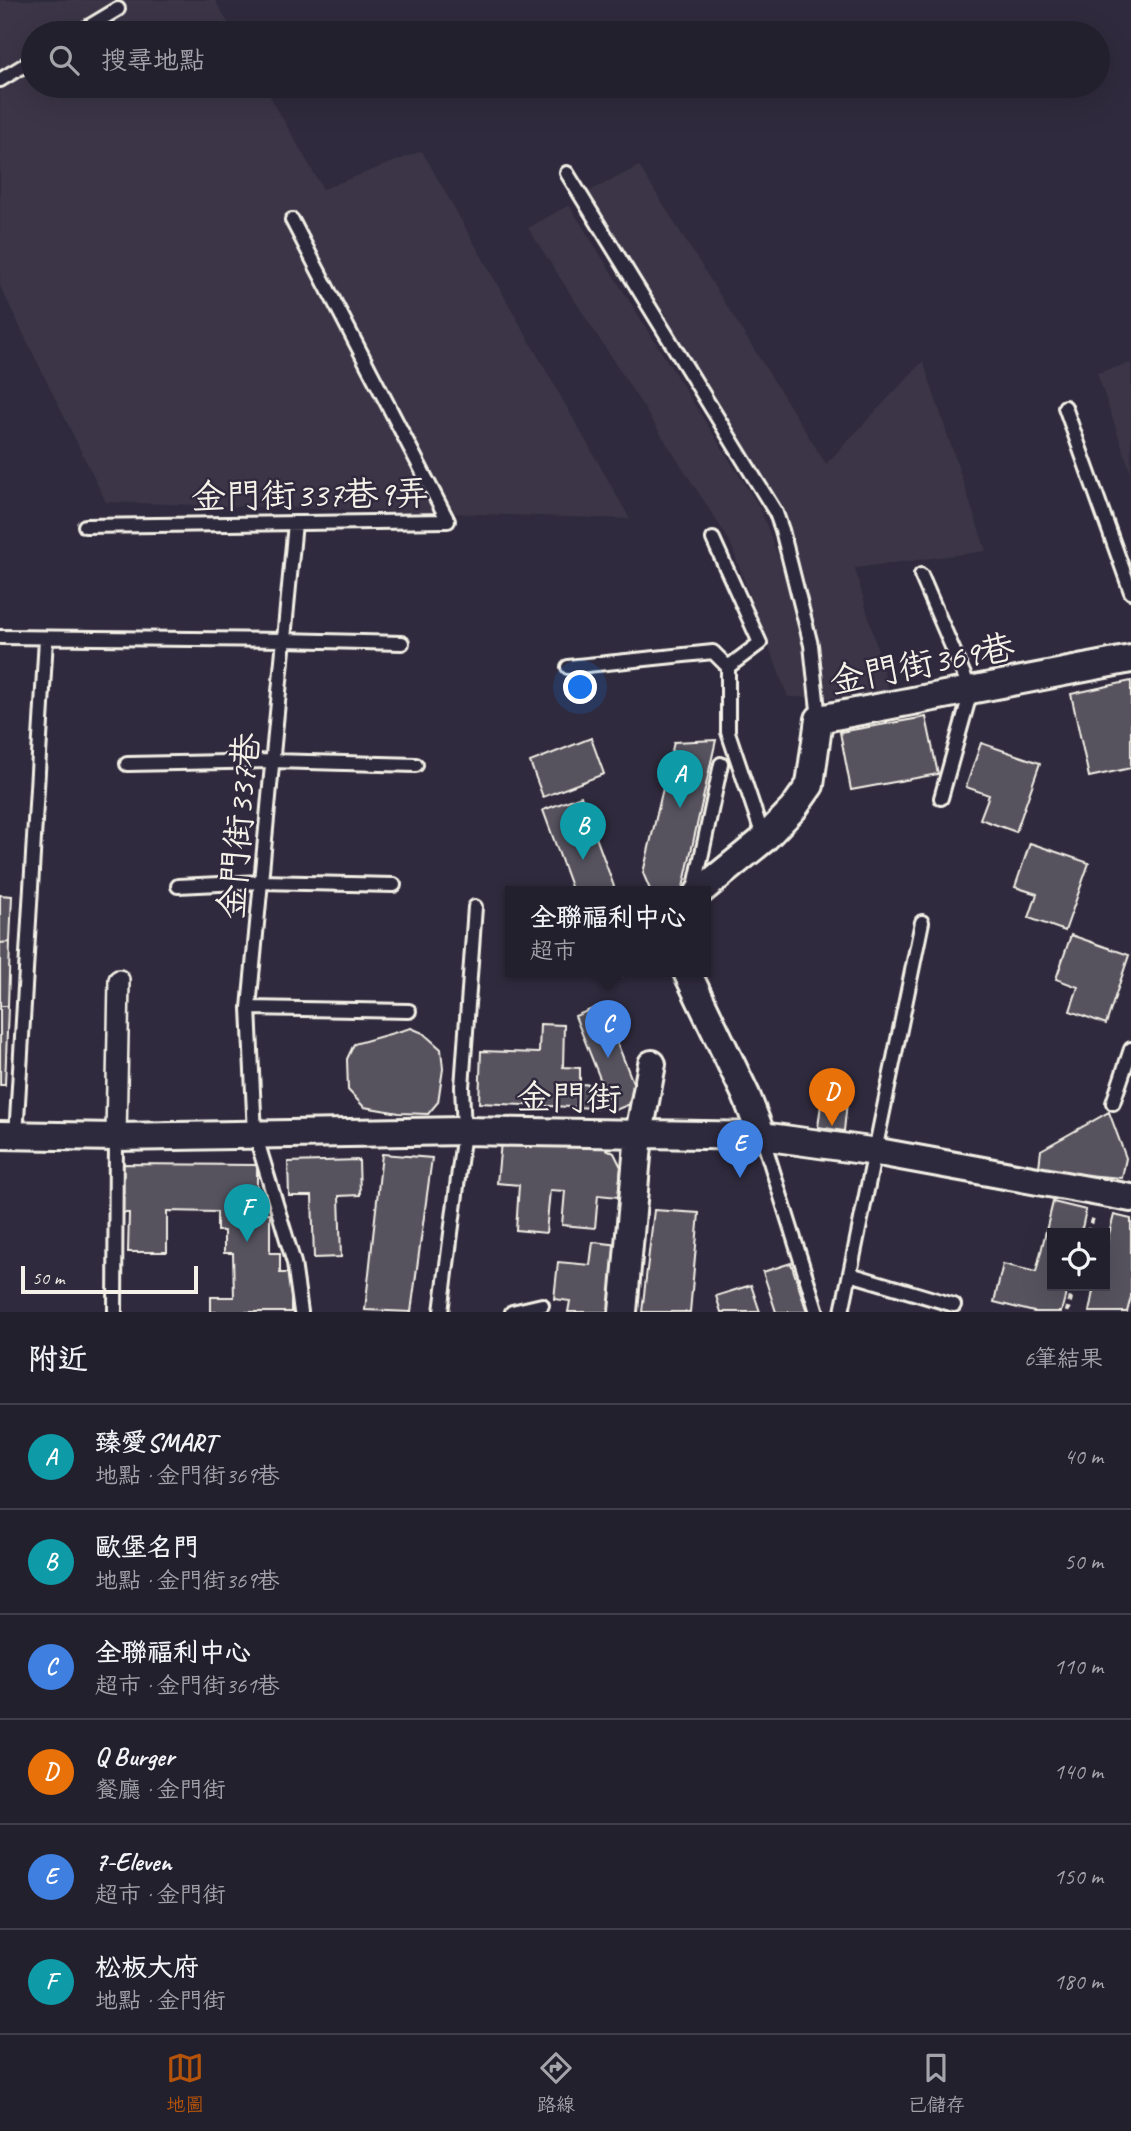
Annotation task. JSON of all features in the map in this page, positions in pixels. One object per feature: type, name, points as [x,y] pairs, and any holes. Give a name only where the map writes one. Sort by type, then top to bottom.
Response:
[{"type":"street","name":"金門街369巷","points":[[704,886],[764,839],[793,809],[810,785],[819,719],[1131,659]]},
{"type":"street","points":[[689,977],[762,1136]]},
{"type":"street","points":[[116,1137],[119,981]]},
{"type":"street","points":[[623,1312],[639,1134],[652,1064]]},
{"type":"street","name":"金門街","points":[[8,1136],[116,1137],[464,1131],[762,1136],[874,1151],[1131,1198]]},
{"type":"lane","points":[[98,21],[118,9]]},
{"type":"lane","points":[[0,80],[21,67]]},
{"type":"lane","points":[[567,173],[776,513],[811,645],[819,719]]},
{"type":"lane","name":"金門街337巷9弄","points":[[85,526],[448,521],[292,220]]},
{"type":"lane","points":[[1065,407],[1131,592]]},
{"type":"lane","name":"金門街337巷","points":[[295,523],[250,1008],[255,1134],[294,1263],[301,1312]]},
{"type":"lane","points":[[713,539],[760,643],[728,667]]},
{"type":"lane","points":[[922,575],[971,691],[941,798]]},
{"type":"lane","points":[[0,637],[402,643]]},
{"type":"lane","points":[[8,1136],[46,639]]},
{"type":"lane","points":[[568,667],[713,652],[728,667],[728,732],[764,839]]},
{"type":"lane","points":[[127,764],[273,761],[416,765]]},
{"type":"lane","points":[[697,886],[721,764]]},
{"type":"lane","points":[[178,886],[261,882],[394,885]]},
{"type":"lane","points":[[441,1312],[464,1131],[462,1087],[475,907]]},
{"type":"lane","points":[[842,1312],[922,922]]},
{"type":"lane","points":[[250,1008],[409,1011]]},
{"type":"lane","points":[[1113,1103],[1131,1049]]},
{"type":"lane","points":[[762,1136],[817,1312]]},
{"type":"lane","points":[[115,1312],[116,1137]]},
{"type":"lane","points":[[850,1274],[954,1305]]},
{"type":"lane","points":[[512,1312],[542,1305]]},
{"type":"path","points":[[1067,1312],[1073,1291]]},
{"type":"shaded area","points":[[0,0],[215,0],[227,21],[21,21],[21,98],[271,98],[323,189],[422,151],[630,519],[106,502],[0,286]]},
{"type":"shaded area","points":[[639,166],[826,464],[923,361],[986,551],[855,568],[889,691],[823,699],[804,600],[781,506],[588,192]]},
{"type":"shaded area","points":[[569,205],[761,510],[796,605],[812,697],[788,697],[729,540],[528,228]]},
{"type":"shaded area","points":[[1131,363],[1131,473],[1097,373]]},
{"type":"building","points":[[1131,681],[1131,768],[1089,777],[1071,694]]},
{"type":"building","points":[[926,717],[938,774],[851,790],[840,732]]},
{"type":"building","points":[[591,738],[604,774],[543,797],[530,762]]},
{"type":"building","points":[[716,740],[683,886],[648,886],[643,873],[674,742]]},
{"type":"building","points":[[981,743],[1040,763],[1016,832],[980,819],[989,795],[966,787]]},
{"type":"building","points":[[581,796],[614,886],[571,886],[543,810]]},
{"type":"building","points":[[1030,843],[1089,863],[1065,931],[1029,918],[1037,894],[1015,887]]},
{"type":"building","points":[[0,895],[12,896],[10,942],[0,943]]},
{"type":"building","points":[[1071,935],[1129,955],[1106,1024],[1070,1011],[1078,987],[1056,979]]},
{"type":"building","points":[[10,942],[8,1006],[0,1006],[0,943]]},
{"type":"building","points":[[604,977],[618,977],[605,982]]},
{"type":"building","points":[[602,1005],[640,1100],[613,1111],[575,1016]]},
{"type":"building","points":[[0,1006],[8,1006],[5,1085],[0,1085]]},
{"type":"building","points":[[540,1024],[564,1025],[563,1067],[580,1068],[580,1084],[597,1085],[596,1108],[479,1103],[481,1051],[539,1053]]},
{"type":"building","points":[[411,1028],[423,1033],[441,1049],[443,1069],[438,1102],[428,1114],[399,1113],[364,1107],[348,1090],[347,1059],[354,1044]]},
{"type":"building","points":[[823,1089],[848,1092],[844,1131],[818,1127]]},
{"type":"building","points":[[1109,1112],[1126,1158],[1122,1178],[1039,1167],[1041,1150]]},
{"type":"building","points":[[501,1142],[597,1144],[614,1153],[621,1167],[618,1197],[598,1195],[595,1228],[562,1225],[565,1191],[550,1190],[546,1233],[516,1230],[519,1185],[497,1183]]},
{"type":"building","points":[[382,1154],[432,1158],[411,1312],[365,1310]]},
{"type":"building","points":[[359,1160],[360,1195],[339,1196],[341,1257],[314,1258],[312,1196],[289,1196],[288,1162]]},
{"type":"building","points":[[122,1164],[257,1165],[257,1213],[270,1213],[270,1253],[280,1253],[280,1273],[291,1273],[291,1312],[211,1312],[211,1297],[234,1297],[233,1253],[224,1253],[224,1231],[217,1231],[217,1212],[167,1211],[167,1252],[128,1252],[129,1213],[122,1213]]},
{"type":"building","points":[[1053,1202],[1086,1210],[1082,1228],[1047,1228],[1047,1291],[1067,1291],[1061,1312],[1034,1312],[994,1302],[1003,1264],[1036,1272]]},
{"type":"building","points":[[654,1210],[699,1213],[690,1312],[642,1312]]},
{"type":"building","points":[[1114,1215],[1131,1219],[1131,1297],[1127,1312],[1089,1312],[1093,1291],[1110,1291],[1110,1230]]},
{"type":"building","points":[[593,1242],[620,1245],[613,1312],[568,1312],[570,1301],[554,1299],[558,1262],[590,1265]]},
{"type":"building","points":[[791,1263],[807,1312],[776,1312],[763,1272]]},
{"type":"building","points":[[751,1285],[760,1312],[721,1312],[716,1296]]},
{"type":"place","name":"臻愛SMART","points":[[680,808]]},
{"type":"place","name":"歐堡名門","points":[[583,860]]},
{"type":"place","name":"全聯福利中心","points":[[608,1058]]},
{"type":"place","name":"Q Burger","points":[[832,1126]]},
{"type":"place","name":"7-Eleven","points":[[740,1178]]},
{"type":"place","name":"松板大府","points":[[247,1242]]}]
